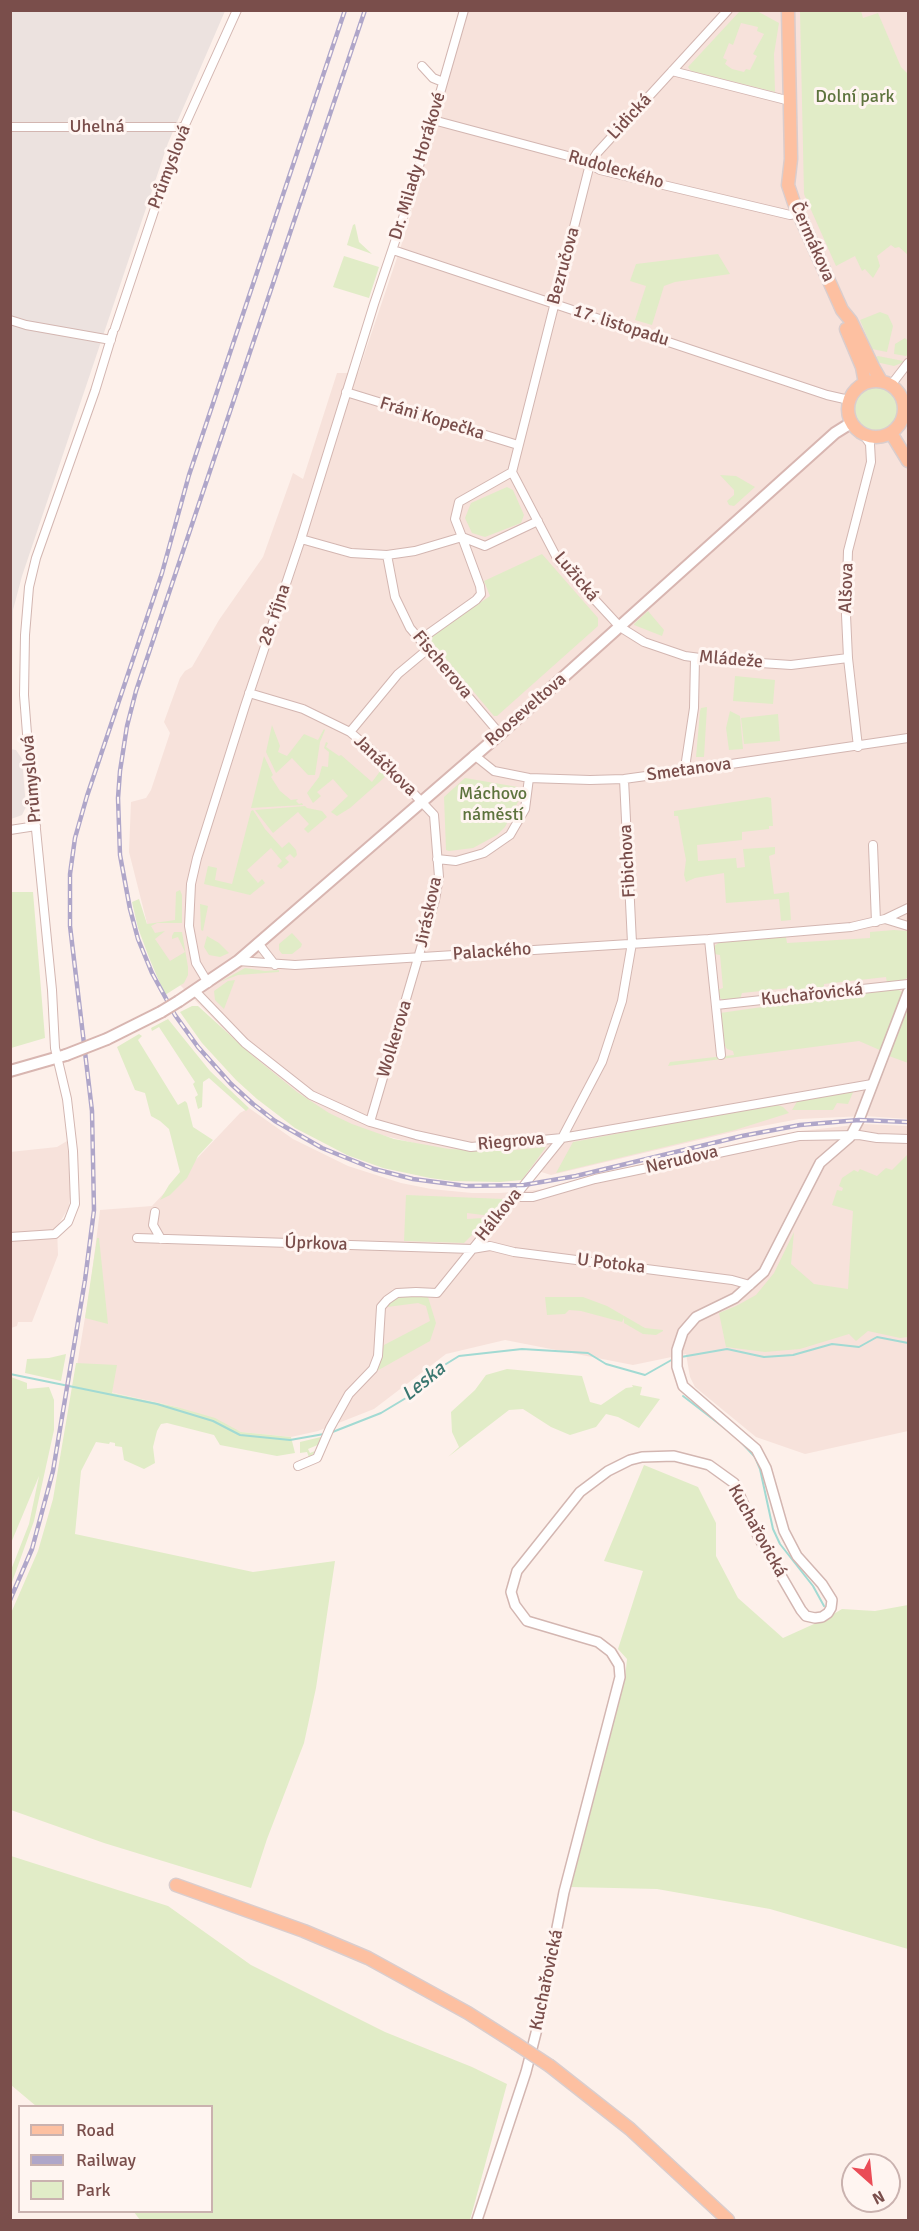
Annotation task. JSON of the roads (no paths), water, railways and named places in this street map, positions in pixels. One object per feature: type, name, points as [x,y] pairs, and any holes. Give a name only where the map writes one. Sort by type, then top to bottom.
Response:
[{"type":"main road","points":[[788,10],[790,101]]},
{"type":"main road","name":"Čermákova","points":[[790,101],[791,159],[800,213],[842,310],[851,321],[873,367],[886,383]]},
{"type":"main road","name":"Čermákova","points":[[842,310],[843,321],[862,367],[865,383]]},
{"type":"main road","points":[[865,383],[886,383],[901,396],[907,411],[891,433],[880,437],[863,434],[851,423],[848,414],[849,400],[854,391],[865,383]]},
{"type":"main road","name":"Rooseveltova","points":[[10,1071],[107,1039],[179,1001],[237,961],[500,734],[835,433],[851,423]]},
{"type":"main road","points":[[891,433],[909,461]]},
{"type":"main road","points":[[176,1885],[304,1931],[368,1958],[468,2013],[550,2066],[630,2129],[728,2220]]},
{"type":"street","name":"Průmyslová","points":[[10,1237],[55,1234],[64,1227],[73,1213],[75,1199],[74,1168],[36,826],[24,695],[29,587],[36,558],[95,391],[146,232],[184,127],[237,10]]},
{"type":"street","name":"Dr. Milady Horákové","points":[[393,250],[464,10]]},
{"type":"street","name":"Lidická","points":[[590,164],[597,153],[728,10]]},
{"type":"street","name":"Dr. Milady Horákové","points":[[422,66],[433,78],[443,82]]},
{"type":"street","points":[[672,71],[790,101]]},
{"type":"street","name":"Rudoleckého","points":[[433,120],[583,160],[600,170],[790,216],[800,213]]},
{"type":"street","name":"Uhelná","points":[[10,127],[184,127]]},
{"type":"street","name":"Bezručova","points":[[512,472],[590,164]]},
{"type":"street","name":"17. listopadu","points":[[393,250],[826,395],[849,400]]},
{"type":"street","name":"28. října","points":[[208,983],[196,963],[192,945],[189,905],[197,858],[301,539],[385,267],[393,250]]},
{"type":"street","points":[[10,320],[26,325],[113,333]]},
{"type":"street","points":[[886,383],[909,363]]},
{"type":"street","name":"Fráni Kopečka","points":[[346,392],[518,445]]},
{"type":"street","name":"Alšova","points":[[858,747],[848,658],[846,615],[849,551],[871,462],[870,444],[863,434]]},
{"type":"street","points":[[421,639],[476,600],[481,594],[454,519],[459,502],[512,472]]},
{"type":"street","name":"Lužická","points":[[512,472],[558,560],[620,627]]},
{"type":"street","points":[[301,539],[351,553],[387,555],[415,551],[462,537],[485,546],[538,522]]},
{"type":"street","name":"Fischerova","points":[[387,555],[395,597],[410,628],[500,734]]},
{"type":"street","name":"Mládeže","points":[[620,627],[644,642],[695,658],[791,664],[848,658]]},
{"type":"street","points":[[350,732],[398,674],[428,649]]},
{"type":"street","points":[[687,771],[695,658]]},
{"type":"street","name":"Janáčkova","points":[[249,693],[303,709],[350,732],[377,755],[421,801]]},
{"type":"street","name":"Smetanova","points":[[474,755],[494,771],[529,778],[624,779],[909,738]]},
{"type":"street","points":[[437,859],[456,861],[484,853],[510,835],[525,809],[529,778]]},
{"type":"street","name":"Fibichova","points":[[624,779],[632,943]]},
{"type":"street","name":"Jiráskova","points":[[420,956],[439,877],[434,814],[421,801]]},
{"type":"street","points":[[10,830],[36,826]]},
{"type":"street","points":[[873,845],[876,922]]},
{"type":"street","name":"Palackého","points":[[237,961],[295,965],[709,939],[851,927],[876,922],[909,908]]},
{"type":"street","points":[[885,919],[909,926]]},
{"type":"street","points":[[709,939],[721,1055]]},
{"type":"street","points":[[258,943],[275,965]]},
{"type":"street","name":"Hálkova","points":[[298,1466],[317,1458],[349,1394],[372,1369],[378,1356],[381,1306],[398,1293],[437,1293],[562,1138],[602,1062],[622,1001],[632,943]]},
{"type":"street","name":"Wolkerova","points":[[370,1122],[420,956]]},
{"type":"street","name":"Kuchařovická","points":[[716,1005],[909,984]]},
{"type":"street","name":"Riegrova","points":[[195,991],[245,1043],[311,1095],[370,1122],[416,1135],[471,1146],[562,1138],[872,1084]]},
{"type":"street","name":"Kuchařovická","points":[[477,2220],[526,2072],[536,2034],[564,1892],[620,1677],[619,1665],[611,1652],[598,1642],[527,1622],[515,1605],[511,1592],[517,1572],[580,1492],[608,1471],[642,1457],[674,1456],[709,1465],[734,1483],[758,1536],[806,1616],[822,1617],[831,1608],[832,1600],[828,1592],[797,1556],[784,1531],[766,1468],[756,1449],[683,1386],[677,1368],[677,1350],[682,1332],[696,1317],[735,1298],[764,1272],[820,1163],[849,1137],[858,1120],[909,992]]},
{"type":"street","name":"Nerudova","points":[[516,1197],[533,1197],[596,1179],[799,1136],[820,1134],[909,1138]]},
{"type":"street","points":[[155,1212],[153,1225],[161,1239]]},
{"type":"street","name":"Úprkova","points":[[137,1238],[472,1249]]},
{"type":"street","name":"U Potoka","points":[[472,1249],[490,1246],[514,1252],[732,1280],[750,1285]]},
{"type":"waterway","name":"Leska","points":[[681,1357],[727,1349],[764,1357],[793,1355],[832,1344],[859,1347],[877,1337],[908,1343]]},
{"type":"waterway","name":"Leska","points":[[330,1433],[381,1413],[426,1386],[438,1369],[459,1356],[522,1349],[588,1353],[606,1364],[645,1375],[675,1358]]},
{"type":"waterway","name":"Leska","points":[[10,1374],[157,1404],[213,1421],[240,1435],[290,1440],[324,1434]]},
{"type":"waterway","points":[[683,1396],[731,1433]]},
{"type":"waterway","points":[[740,1441],[755,1457],[760,1469],[773,1529],[780,1544],[813,1586],[824,1606]]},
{"type":"railway","points":[[10,1600],[32,1549],[53,1471],[85,1280],[94,1210],[92,1111],[70,926],[70,874],[75,838],[162,573],[189,475],[345,10]]},
{"type":"railway","points":[[365,10],[136,691],[127,726],[118,798],[120,855],[138,939],[152,973],[175,1015],[198,1047],[231,1084],[253,1104],[275,1121],[322,1148],[374,1169],[413,1179],[466,1186],[524,1185],[576,1176],[742,1136],[800,1125],[859,1120],[908,1122]]},
{"type":"park label","name":"Dolní park","points":[[855,97]]},
{"type":"park label","name":"Máchovo náměstí","points":[[493,804]]}]
